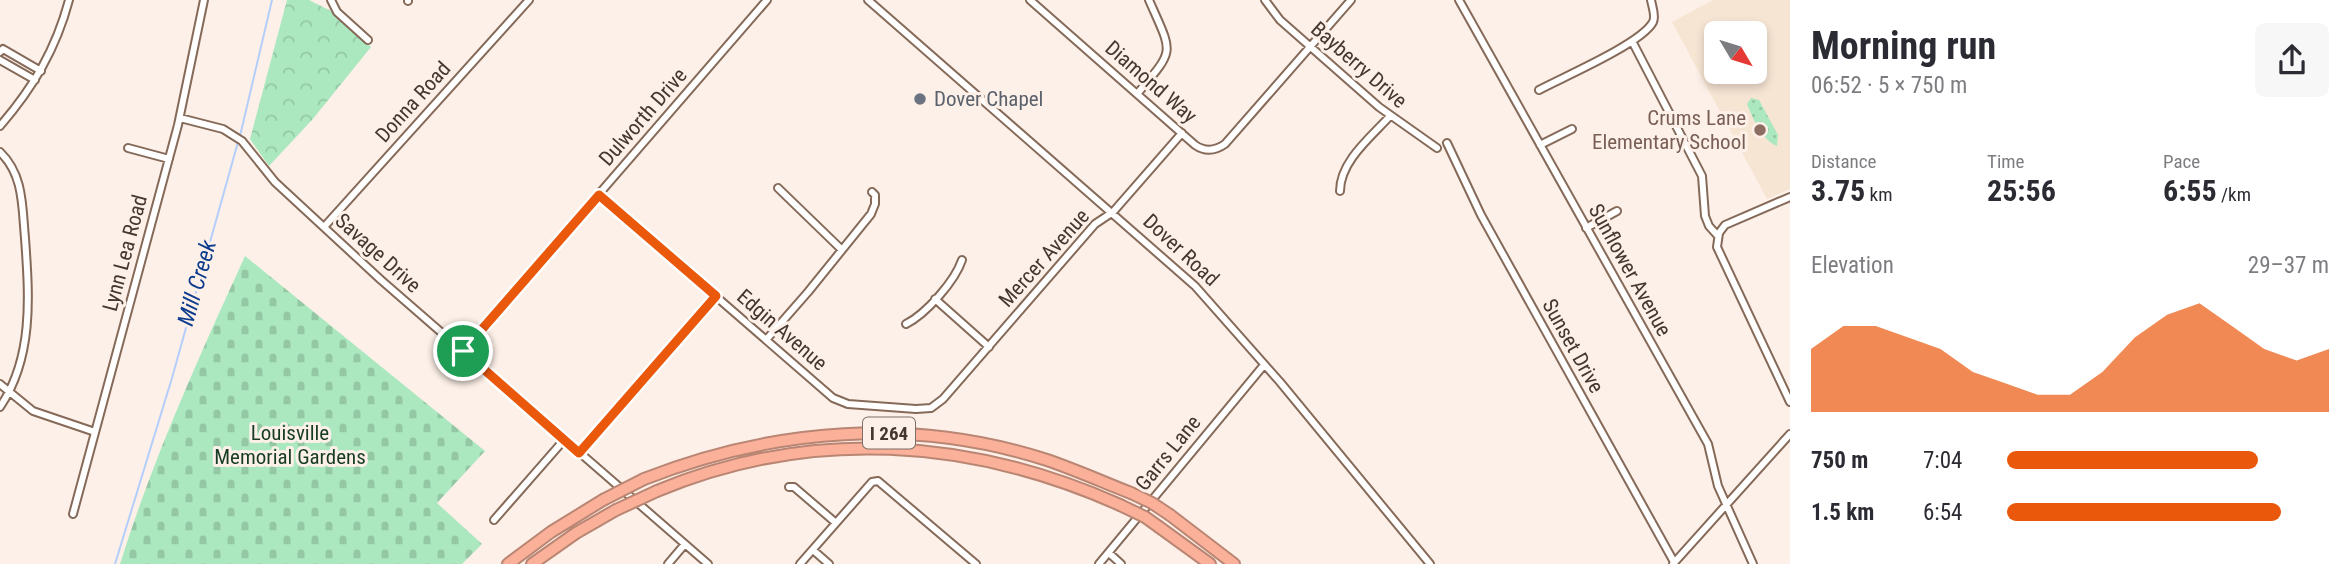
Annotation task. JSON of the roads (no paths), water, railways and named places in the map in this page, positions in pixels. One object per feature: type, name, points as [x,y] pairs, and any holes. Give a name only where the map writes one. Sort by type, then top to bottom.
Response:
[{"type":"highway","name":"I 264","points":[[508,564],[551,531],[603,499],[694,461],[764,443],[811,436],[879,432],[950,438],[997,447],[1057,464],[1152,503],[1234,564]]},
{"type":"highway","name":"I 264","points":[[532,564],[576,533],[617,510],[657,491],[724,468],[817,450],[887,448],[924,450],[1001,463],[1048,477],[1145,517],[1210,564]]},
{"type":"street","points":[[0,126],[41,71],[57,38],[69,0]]},
{"type":"street","name":"Lynn Lea Road","points":[[73,514],[180,118],[204,0]]},
{"type":"street","points":[[331,0],[337,12],[368,40]]},
{"type":"street","name":"Donna Road","points":[[324,227],[528,0]]},
{"type":"street","name":"Dulworth Drive","points":[[463,351],[767,0]]},
{"type":"street","name":"Dover Road","points":[[870,0],[1195,286],[1430,564]]},
{"type":"street","name":"Diamond Way","points":[[1030,0],[1200,148],[1214,149],[1225,144],[1351,0]]},
{"type":"street","points":[[1137,93],[1164,62],[1168,51],[1166,39],[1149,0]]},
{"type":"street","name":"Bayberry Drive","points":[[1265,0],[1276,16],[1390,116],[1437,148]]},
{"type":"street","name":"Sunflower Avenue","points":[[1459,0],[1708,444],[1718,486],[1754,564]]},
{"type":"street","points":[[1539,90],[1632,41],[1653,22],[1651,0]]},
{"type":"street","points":[[1632,41],[1702,176],[1705,216],[1718,236]]},
{"type":"street","points":[[0,51],[3,49],[41,71]]},
{"type":"street","points":[[0,60],[35,80]]},
{"type":"street","points":[[1340,191],[1347,165],[1390,116]]},
{"type":"street","name":"Savage Drive","points":[[180,118],[234,134],[251,150],[275,182],[324,227],[708,564]]},
{"type":"street","points":[[1540,145],[1572,129]]},
{"type":"street","name":"Mercer Avenue","points":[[933,407],[943,399],[1095,224],[1113,212],[1182,133]]},
{"type":"street","name":"Sunset Drive","points":[[1447,144],[1487,226],[1673,563]]},
{"type":"street","points":[[128,148],[169,159]]},
{"type":"street","points":[[0,152],[13,167],[20,190],[29,293],[25,338],[16,373],[0,407]]},
{"type":"street","points":[[778,188],[841,249]]},
{"type":"street","points":[[766,340],[808,292],[874,208],[875,195],[872,192]]},
{"type":"street","name":"Edgin Avenue","points":[[599,195],[833,398],[841,402],[916,409],[933,407]]},
{"type":"street","points":[[1790,197],[1728,223],[1718,236],[1719,253],[1790,402]]},
{"type":"street","points":[[1586,228],[1617,211]]},
{"type":"street","points":[[906,324],[918,317],[935,299],[956,274],[962,260]]},
{"type":"street","points":[[579,453],[716,296]]},
{"type":"street","points":[[935,299],[989,347]]},
{"type":"street","name":"Garrs Lane","points":[[1099,564],[1264,365]]},
{"type":"street","points":[[0,384],[33,411],[95,432]]},
{"type":"street","points":[[1673,563],[1790,434]]},
{"type":"street","points":[[494,520],[564,440]]},
{"type":"street","points":[[800,564],[872,482],[878,481],[976,564]]},
{"type":"street","points":[[789,487],[794,487],[836,523]]},
{"type":"street","points":[[667,564],[685,544]]},
{"type":"street","points":[[813,550],[829,564]]},
{"type":"street","points":[[1109,552],[1121,564]]},
{"type":"waterway","name":"Mill Creek","points":[[240,136],[272,0]]},
{"type":"waterway","name":"Mill Creek","points":[[115,564],[172,378],[238,142]]},
{"type":"place","name":"Dover Chapel","points":[[920,99]]},
{"type":"place","name":"Crums Lane Elementary School","points":[[1760,130]]},
{"type":"park label","name":"Louisville Memorial Gardens","points":[[290,445]]}]
